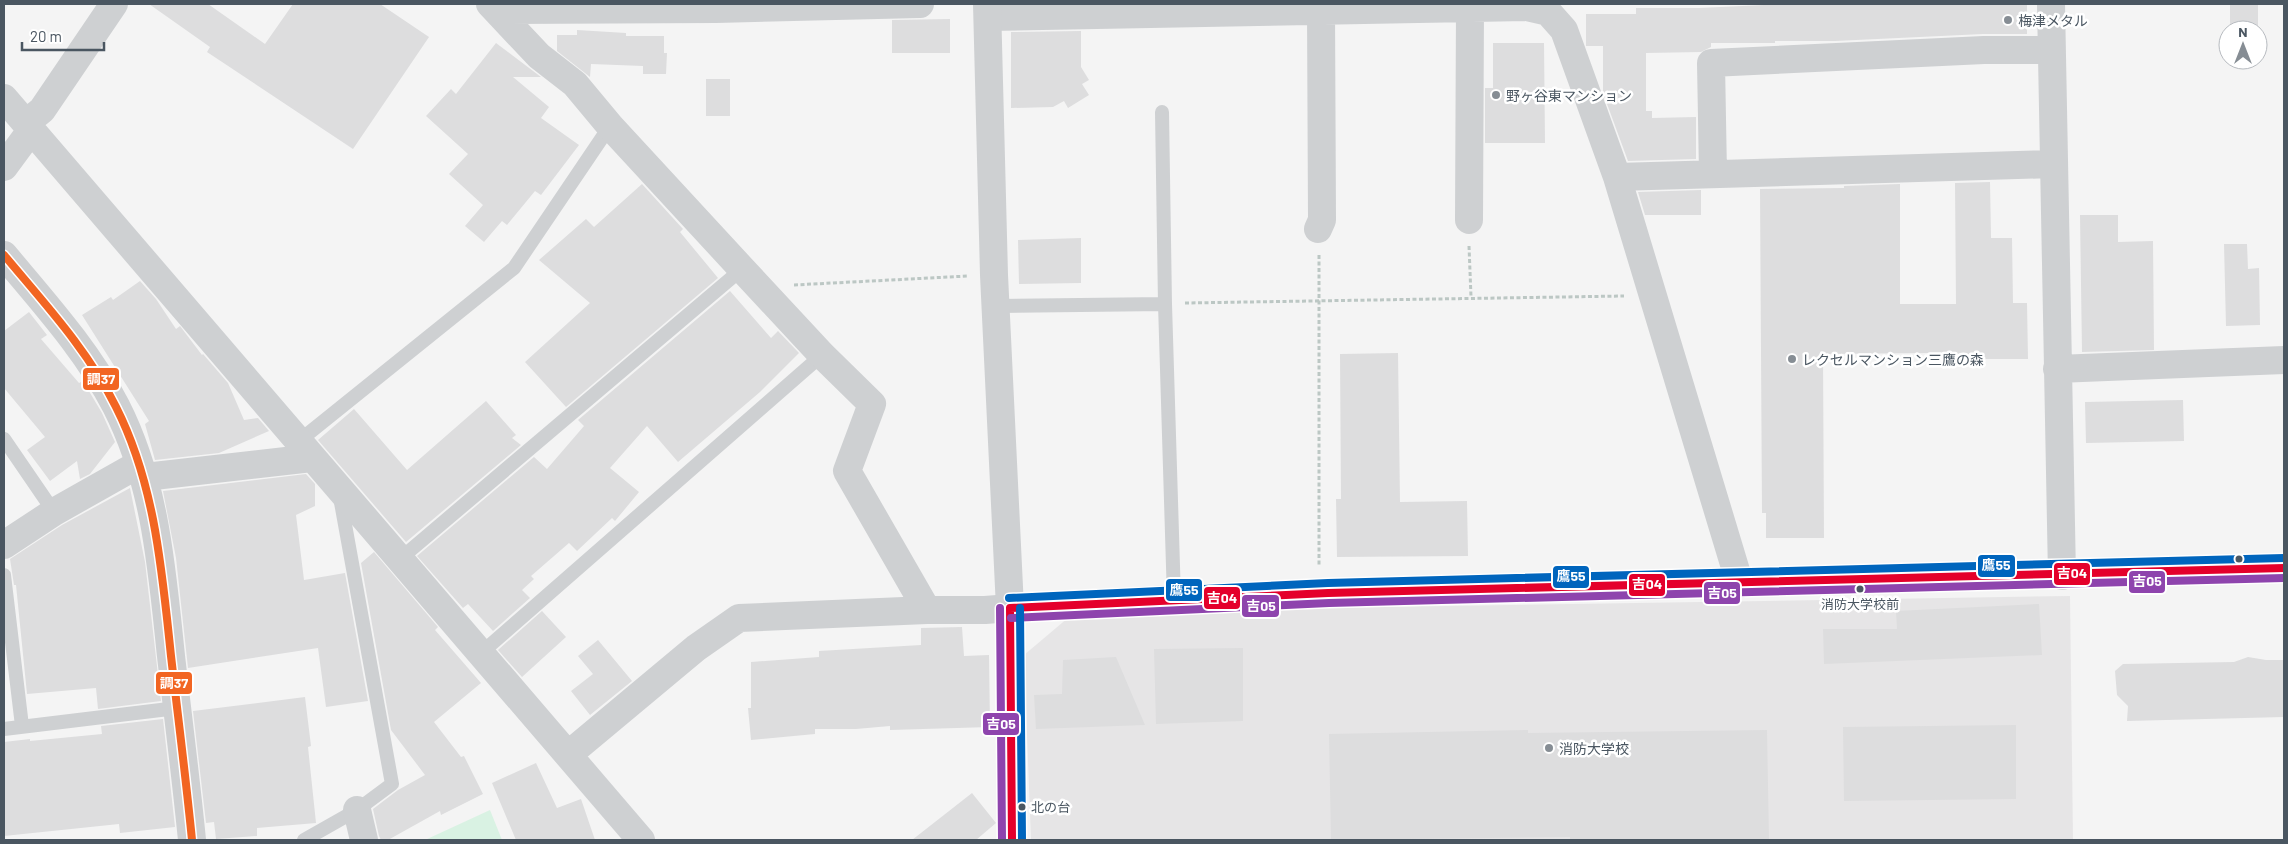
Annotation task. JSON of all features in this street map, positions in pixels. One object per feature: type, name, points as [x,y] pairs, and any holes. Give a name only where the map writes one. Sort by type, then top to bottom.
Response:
[{"type":"street","points":[[4,167],[29,126],[42,110],[113,4]]},
{"type":"street","points":[[494,7],[920,4]]},
{"type":"street","points":[[2050,4],[2062,576]]},
{"type":"street","points":[[494,7],[539,56],[575,84],[610,126],[750,278],[822,355],[872,404],[847,471],[928,610]]},
{"type":"street","points":[[1012,840],[1010,608],[995,306],[987,10],[1321,10],[1528,7],[1548,12],[1564,30],[1617,177],[1740,584]]},
{"type":"street","points":[[1468,220],[1470,8]]},
{"type":"street","points":[[1318,229],[1322,220],[1321,10]]},
{"type":"street","points":[[1713,174],[1711,63],[1984,50],[2050,50]]},
{"type":"street","points":[[4,98],[641,840]]},
{"type":"street","points":[[1617,177],[2053,164]]},
{"type":"street","points":[[4,255],[86,356],[104,383],[117,409],[142,470],[158,542],[192,840]]},
{"type":"street","points":[[2057,369],[2284,360]]},
{"type":"street","points":[[4,545],[54,512],[142,470],[305,450]]},
{"type":"street","points":[[568,754],[696,648],[739,618],[928,610],[985,610],[1319,592],[2062,576],[2284,568]]},
{"type":"street","points":[[357,810],[364,840]]},
{"type":"lane","points":[[1162,112],[1165,304],[1174,599]]},
{"type":"lane","points":[[305,450],[514,268],[610,126]]},
{"type":"lane","points":[[400,559],[750,278]]},
{"type":"lane","points":[[995,306],[1165,304]]},
{"type":"lane","points":[[480,654],[822,355]]},
{"type":"lane","points":[[4,439],[54,512]]},
{"type":"lane","points":[[304,840],[357,810],[392,784],[338,487]]},
{"type":"lane","points":[[4,575],[22,726]]},
{"type":"lane","points":[[4,729],[177,708]]},
{"type":"path","points":[[1468,220],[1471,297]]},
{"type":"path","points":[[1318,229],[1320,301],[1319,592]]},
{"type":"path","points":[[750,278],[994,275]]},
{"type":"path","points":[[1165,304],[1471,297],[1652,296]]},
{"type":"shaded area","name":"消防大学校","points":[[2070,596],[2073,840],[1031,840],[1024,655],[1075,612]]},
{"type":"green space","points":[[490,810],[502,840],[425,840]]},
{"type":"building","points":[[149,4],[208,4],[265,44],[293,4],[380,4],[429,37],[353,149],[207,52],[210,47]]},
{"type":"building","points":[[1788,4],[2027,4],[2027,34],[1983,34],[1835,41],[1775,41],[1775,43],[1711,43],[1711,47],[1701,52],[1646,53],[1646,111],[1652,111],[1652,118],[1696,117],[1696,159],[1628,161],[1603,93],[1603,46],[1586,46],[1586,14],[1636,14],[1636,8],[1699,8]]},
{"type":"building","points":[[2230,4],[2258,4],[2258,20],[2230,20]]},
{"type":"building","points":[[950,19],[950,53],[892,53],[892,20]]},
{"type":"building","points":[[577,30],[626,33],[626,36],[664,36],[664,53],[667,53],[666,74],[643,74],[643,66],[591,64],[590,77],[557,51],[557,35],[577,35]]},
{"type":"building","points":[[1081,31],[1081,67],[1089,80],[1082,84],[1089,95],[1068,108],[1064,101],[1053,107],[1011,108],[1011,32]]},
{"type":"building","points":[[496,43],[541,77],[513,77],[549,107],[541,118],[579,145],[541,195],[535,191],[507,225],[502,221],[484,242],[465,226],[483,205],[449,174],[468,154],[426,116],[451,89],[456,94]]},
{"type":"building","name":"野ヶ谷東マンション","points":[[1493,43],[1544,43],[1545,143],[1485,143],[1485,88],[1493,88]]},
{"type":"building","points":[[706,79],[730,79],[730,116],[706,116]]},
{"type":"building","name":"レクセルマンション三鷹の森","points":[[1990,182],[1991,238],[2012,238],[2013,303],[2027,303],[2028,359],[1929,359],[1929,353],[1823,354],[1824,538],[1766,538],[1766,513],[1762,513],[1760,189],[1844,188],[1844,186],[1900,184],[1900,304],[1956,304],[1955,183]]},
{"type":"building","points":[[642,184],[683,229],[680,232],[718,278],[566,407],[525,362],[590,303],[539,260],[586,219],[594,227]]},
{"type":"building","points":[[1701,190],[1701,215],[1645,215],[1638,192]]},
{"type":"building","points":[[2080,215],[2118,215],[2118,242],[2153,241],[2154,350],[2082,352]]},
{"type":"building","points":[[1081,238],[1081,283],[1019,284],[1018,240]]},
{"type":"building","points":[[2224,244],[2247,244],[2248,269],[2259,268],[2260,325],[2226,326]]},
{"type":"building","points":[[140,281],[156,299],[176,329],[180,326],[202,355],[228,383],[244,420],[258,418],[269,431],[219,453],[155,460],[145,424],[149,421],[82,315],[111,297],[113,300]]},
{"type":"building","points":[[730,291],[771,338],[778,331],[799,353],[760,392],[678,462],[647,426],[610,468],[639,492],[615,521],[612,518],[577,551],[569,543],[531,576],[534,579],[522,590],[530,598],[493,631],[468,604],[463,608],[417,556],[534,457],[547,469],[584,426],[578,420]]},
{"type":"building","points":[[29,312],[47,335],[41,339],[79,383],[83,381],[102,413],[115,442],[90,474],[80,479],[77,461],[50,481],[27,450],[45,437],[4,388],[4,331]]},
{"type":"building","points":[[1398,353],[1400,502],[1467,501],[1468,556],[1337,557],[1336,499],[1341,499],[1340,354]]},
{"type":"building","points":[[2183,400],[2184,441],[2086,443],[2085,402]]},
{"type":"building","points":[[486,401],[516,435],[512,438],[521,445],[406,542],[318,440],[354,409],[407,470]]},
{"type":"building","points":[[306,474],[315,484],[315,506],[296,515],[304,580],[345,573],[368,701],[326,707],[318,648],[188,668],[176,558],[163,491]]},
{"type":"building","points":[[130,488],[145,562],[161,701],[98,709],[96,688],[27,694],[16,585],[14,585],[10,559],[62,525]]},
{"type":"building","points":[[374,552],[438,627],[435,630],[481,683],[434,722],[461,757],[464,756],[483,794],[441,815],[440,811],[388,840],[381,840],[379,836],[373,809],[398,790],[425,775],[391,730],[361,563]]},
{"type":"building","points":[[2039,604],[2042,655],[1824,664],[1823,629],[1897,629],[1896,611]]},
{"type":"building","points":[[542,611],[566,637],[522,677],[498,650]]},
{"type":"building","points":[[962,627],[964,656],[989,655],[990,727],[890,730],[890,726],[856,729],[815,729],[815,734],[751,740],[748,708],[751,708],[751,662],[819,657],[819,651],[921,645],[921,628]]},
{"type":"building","points":[[598,640],[632,681],[590,715],[571,691],[593,674],[578,656]]},
{"type":"building","points":[[1243,648],[1243,721],[1156,724],[1154,649]]},
{"type":"building","points":[[1116,657],[1145,725],[1036,729],[1034,695],[1062,694],[1063,660]]},
{"type":"building","points":[[2248,657],[2284,660],[2284,717],[2127,721],[2128,706],[2117,695],[2115,671],[2123,664],[2234,662]]},
{"type":"building","points":[[305,697],[311,746],[308,747],[316,823],[257,828],[257,836],[216,839],[214,822],[206,823],[193,711]]},
{"type":"building","points":[[163,719],[175,827],[120,833],[119,824],[4,836],[4,742],[102,734],[101,726]]},
{"type":"building","points":[[2016,725],[2016,799],[1844,801],[1843,727]]},
{"type":"building","points":[[1528,730],[1528,733],[1767,730],[1769,840],[1570,840],[1570,837],[1331,840],[1329,734]]},
{"type":"building","points":[[536,763],[557,808],[581,799],[595,840],[516,840],[492,783]]},
{"type":"building","points":[[972,793],[996,823],[976,840],[912,840]]},
{"type":"transit line","name":"調37","points":[[4,255],[50,309],[79,347],[105,386],[129,436],[140,466],[155,528],[160,560],[192,840]]},
{"type":"transit line","name":"鷹55","points":[[1009,598],[1328,583],[2284,558]]},
{"type":"transit line","name":"吉04","points":[[1010,608],[1328,593],[2284,568]]},
{"type":"transit line","name":"吉05","points":[[1011,618],[1329,603],[2284,578]]},
{"type":"transit line","name":"吉05","points":[[1000,608],[1002,840]]},
{"type":"transit line","name":"吉04","points":[[1010,608],[1012,840]]},
{"type":"transit line","name":"鷹55","points":[[1020,608],[1022,840]]},
{"type":"place","name":"梅津メタル","points":[[2008,20]]},
{"type":"place","name":"野ヶ谷東マンション","points":[[1496,95]]},
{"type":"place","name":"レクセルマンション三鷹の森","points":[[1792,359]]},
{"type":"place","name":"消防大学校前","points":[[1860,589]]},
{"type":"place","name":"消防大学校","points":[[1549,748]]},
{"type":"place","name":"北の台","points":[[1022,807]]}]
